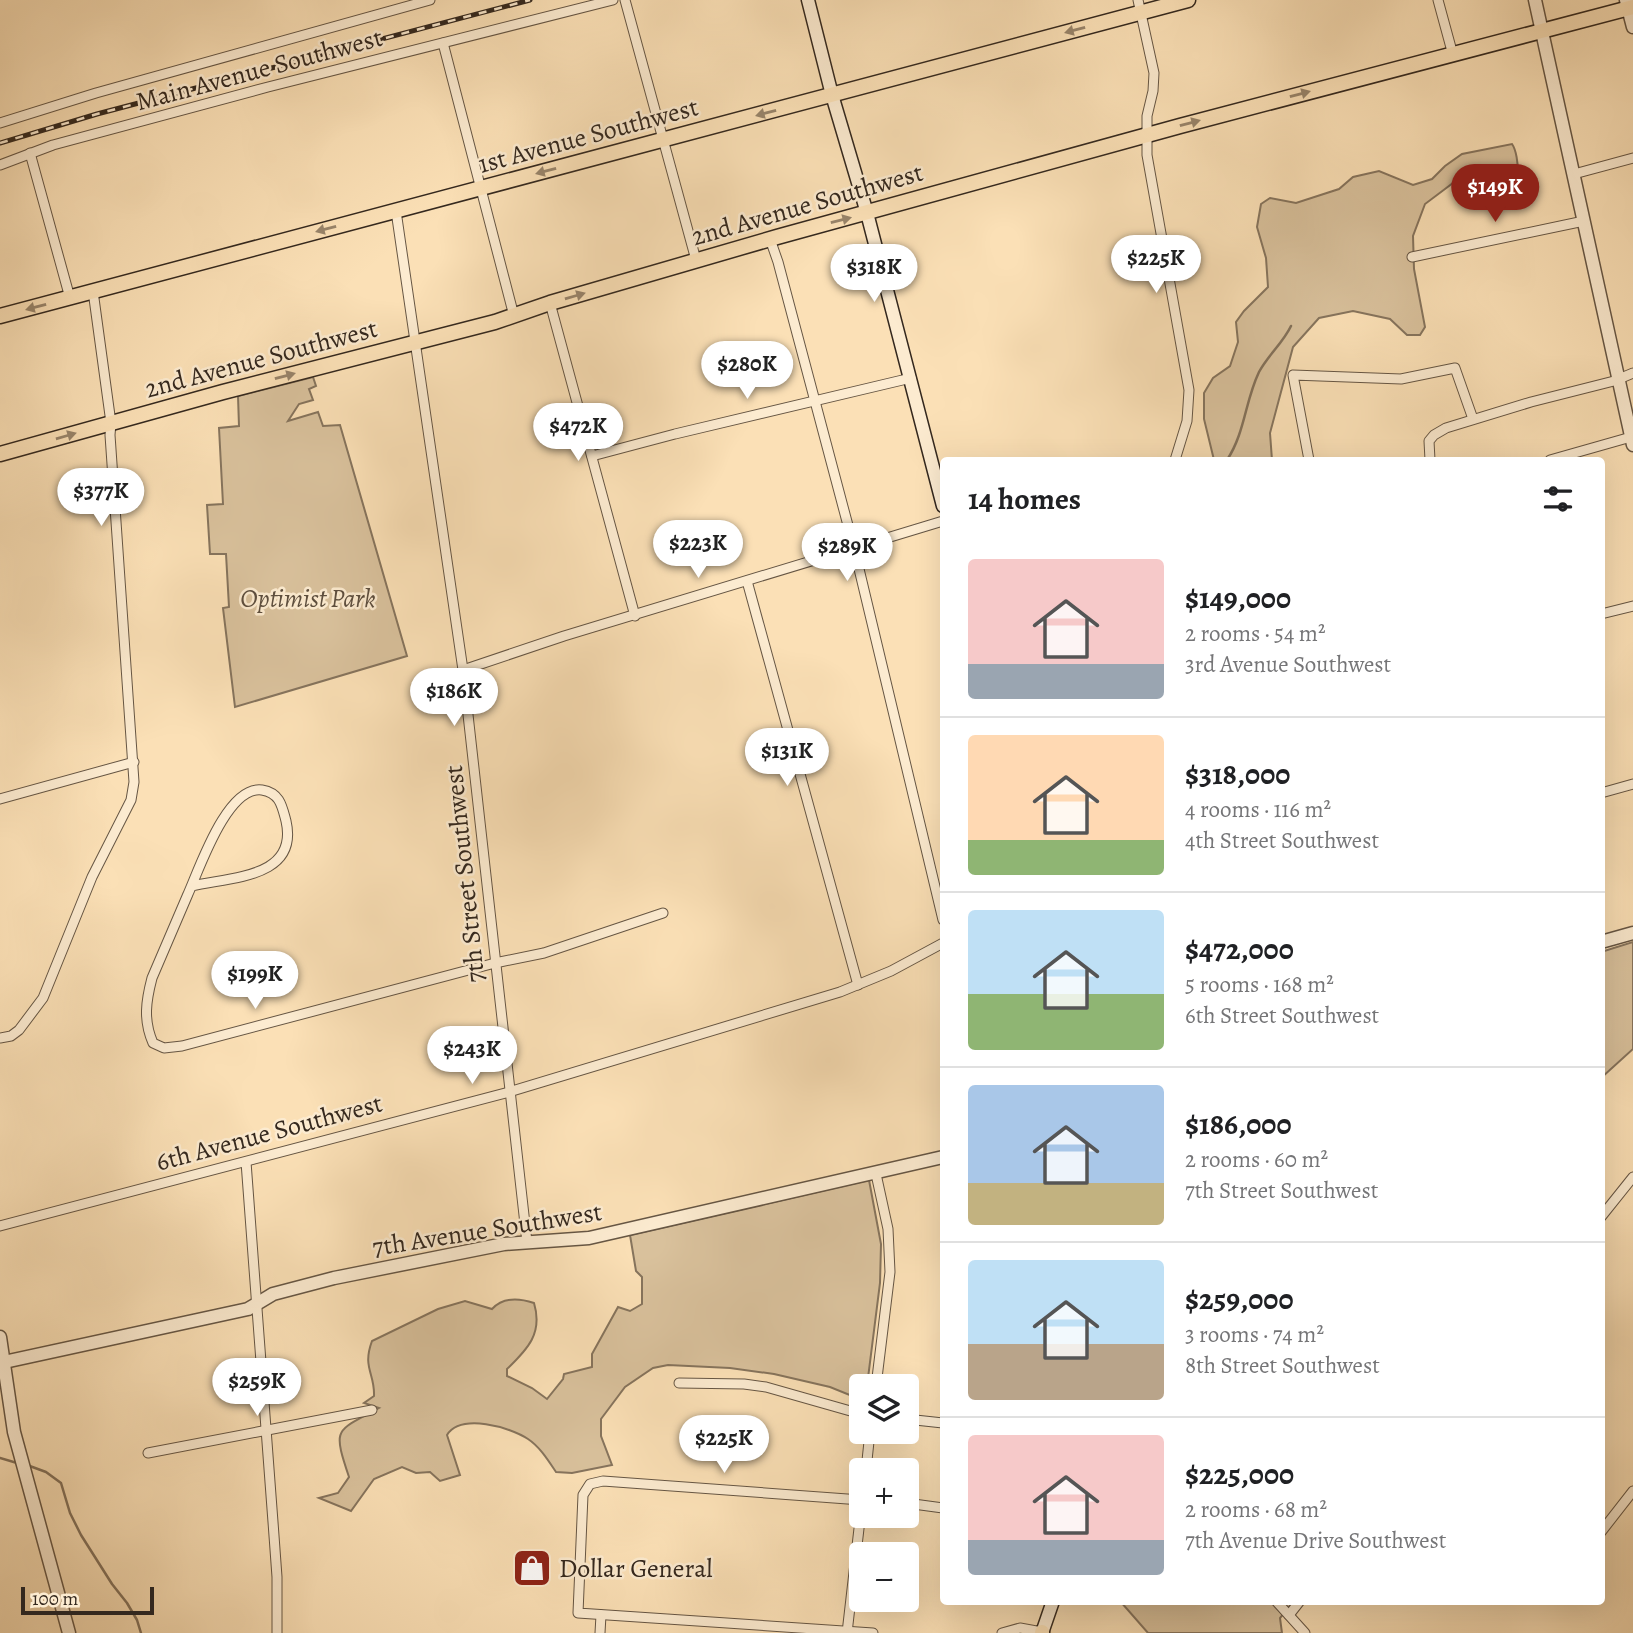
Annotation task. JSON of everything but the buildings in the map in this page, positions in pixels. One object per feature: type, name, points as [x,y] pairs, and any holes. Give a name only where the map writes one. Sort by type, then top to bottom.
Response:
[{"type":"main road","name":"1st Avenue Southwest","points":[[0,316],[832,95],[1139,6],[1188,0]]},
{"type":"main road","name":"2nd Avenue Southwest","points":[[0,454],[513,316],[770,239],[1146,135],[1543,31],[1629,5]]},
{"type":"street","points":[[0,123],[108,89],[430,0]]},
{"type":"street","name":"Main Avenue Southwest","points":[[0,165],[30,153],[268,87],[613,0]]},
{"type":"street","points":[[625,0],[696,260]]},
{"type":"street","points":[[808,0],[940,494]]},
{"type":"street","points":[[1438,0],[1453,55]]},
{"type":"street","points":[[1535,0],[1632,441],[1563,457]]},
{"type":"street","points":[[1629,5],[1633,27]]},
{"type":"street","points":[[1139,6],[1154,73],[1146,135],[1153,192],[1189,390],[1187,421],[1178,457]]},
{"type":"street","points":[[443,43],[513,316]]},
{"type":"street","points":[[30,153],[70,298]]},
{"type":"street","points":[[1574,174],[1633,158]]},
{"type":"street","name":"7th Street Southwest","points":[[397,211],[463,670],[527,1242]]},
{"type":"street","points":[[1412,257],[1584,221]]},
{"type":"street","points":[[770,239],[855,548],[940,907]]},
{"type":"street","points":[[0,1038],[19,1030],[43,998],[92,877],[131,800],[134,782],[111,423],[93,291]]},
{"type":"street","points":[[550,303],[635,616]]},
{"type":"street","points":[[1309,457],[1293,375],[1401,379],[1455,368],[1473,419]]},
{"type":"street","points":[[1430,457],[1429,441],[1441,430],[1614,382],[1633,373]]},
{"type":"street","points":[[592,456],[911,378]]},
{"type":"street","points":[[463,670],[940,522]]},
{"type":"street","points":[[747,581],[858,985]]},
{"type":"street","points":[[1605,613],[1633,606]]},
{"type":"street","points":[[0,799],[134,762]]},
{"type":"street","points":[[1605,792],[1633,784]]},
{"type":"street","points":[[192,886],[268,868],[282,857],[288,836],[278,798],[259,790],[246,794],[216,832],[192,886],[161,956],[146,999],[148,1032],[153,1043],[164,1048],[182,1046],[495,963],[544,953],[663,913]]},
{"type":"street","points":[[1605,941],[1633,933]]},
{"type":"street","name":"6th Avenue Southwest","points":[[0,1226],[509,1092],[858,985],[940,945]]},
{"type":"street","name":"7th Avenue Southwest","points":[[1,1362],[248,1309],[273,1293],[290,1288],[459,1252],[527,1242],[589,1238],[940,1158]]},
{"type":"street","points":[[246,1162],[277,1577],[277,1633]]},
{"type":"street","points":[[876,1174],[888,1229],[890,1272],[877,1374]]},
{"type":"street","points":[[1605,1212],[1633,1177]]},
{"type":"street","points":[[0,1337],[1,1362],[14,1432],[69,1633]]},
{"type":"street","points":[[679,1383],[766,1387],[849,1411]]},
{"type":"street","points":[[148,1453],[372,1410]]},
{"type":"street","points":[[919,1420],[940,1423]]},
{"type":"street","points":[[849,1499],[603,1481],[590,1484],[583,1495],[578,1612],[873,1633]]},
{"type":"street","points":[[1605,1527],[1633,1491]]},
{"type":"street","points":[[919,1505],[940,1508]]},
{"type":"street","points":[[847,1632],[859,1528]]},
{"type":"street","points":[[1002,1633],[1020,1628],[1042,1633],[1052,1605]]},
{"type":"street","points":[[1280,1605],[1305,1633]]},
{"type":"street","points":[[1289,1615],[1297,1605]]},
{"type":"street","points":[[600,1633],[601,1615]]},
{"type":"green space","points":[[1512,144],[1517,157],[1516,194],[1509,205],[1491,210],[1477,176],[1457,180],[1425,204],[1413,236],[1414,269],[1425,327],[1420,335],[1407,335],[1390,319],[1353,311],[1319,318],[1293,347],[1270,433],[1272,457],[1213,457],[1204,419],[1204,393],[1213,378],[1230,366],[1238,342],[1236,322],[1268,287],[1266,258],[1257,227],[1261,204],[1270,198],[1296,203],[1339,189],[1353,177],[1379,171],[1413,185],[1432,179],[1462,154]]},
{"type":"green space","name":"Optimist Park","points":[[313,377],[316,386],[309,389],[313,400],[299,404],[288,421],[318,412],[323,426],[340,425],[407,656],[235,707],[223,608],[229,607],[226,554],[210,554],[207,505],[223,504],[219,428],[239,426],[238,396]]},
{"type":"green space","points":[[1633,942],[1633,1049],[1605,1074],[1605,951]]},
{"type":"green space","points":[[869,1180],[881,1244],[880,1283],[869,1374],[849,1374],[849,1395],[830,1387],[774,1374],[730,1368],[668,1365],[653,1368],[625,1387],[601,1419],[601,1436],[612,1465],[572,1473],[556,1472],[544,1454],[520,1434],[474,1423],[454,1428],[447,1435],[460,1475],[440,1481],[430,1472],[416,1473],[402,1467],[374,1479],[351,1511],[319,1498],[338,1493],[349,1477],[340,1448],[342,1432],[379,1408],[364,1403],[374,1396],[368,1358],[372,1341],[438,1309],[465,1301],[492,1309],[501,1302],[512,1300],[534,1303],[537,1323],[535,1332],[527,1347],[507,1369],[507,1376],[547,1399],[564,1374],[592,1367],[592,1354],[618,1307],[630,1311],[642,1304],[642,1277],[636,1271],[630,1235]]},
{"type":"green space","points":[[1124,1605],[1291,1605],[1280,1618],[1282,1633],[1148,1633]]},
{"type":"waterway","points":[[1229,457],[1238,439],[1259,372],[1291,326]]},
{"type":"waterway","points":[[0,1458],[17,1463]]},
{"type":"waterway","points":[[27,1465],[46,1472],[61,1483],[70,1513],[81,1535],[127,1603],[141,1633]]},
{"type":"railway","points":[[0,143],[97,114],[530,0]]},
{"type":"place","name":"Dollar General","points":[[532,1568]]}]
